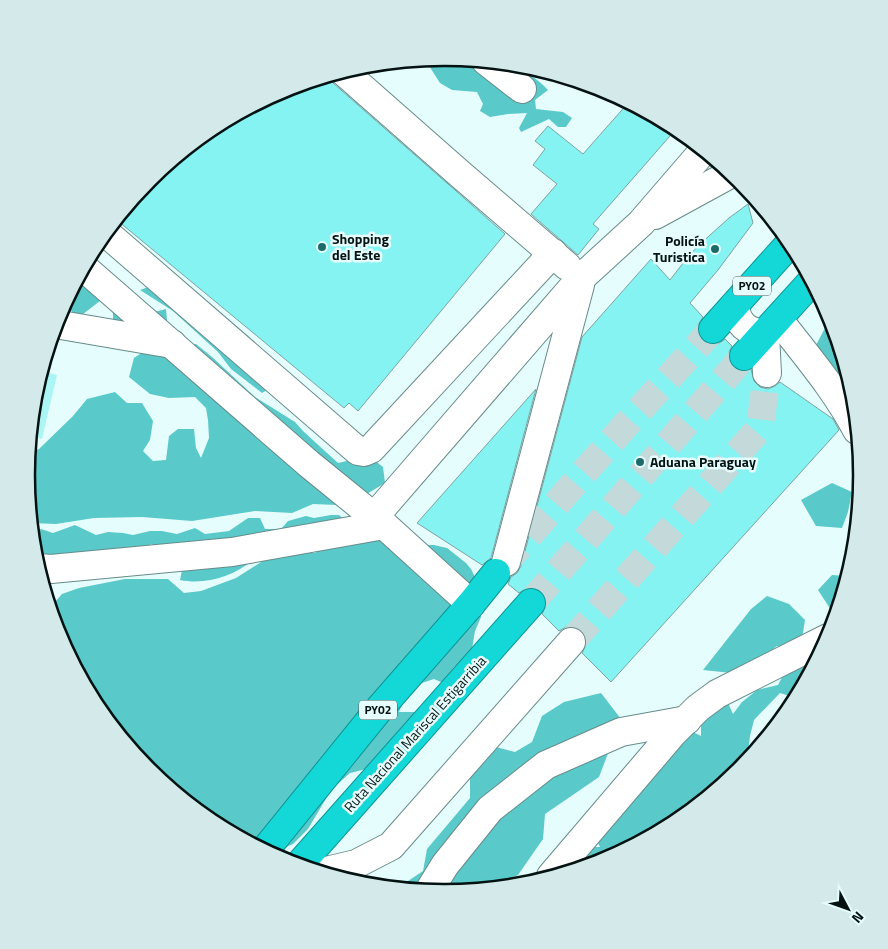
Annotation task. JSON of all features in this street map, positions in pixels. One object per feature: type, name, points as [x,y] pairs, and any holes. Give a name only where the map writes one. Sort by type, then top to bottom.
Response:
[{"type":"highway","name":"PY02","points":[[713,329],[785,249]]},
{"type":"highway","points":[[744,356],[807,286]]},
{"type":"highway","name":"PY02","points":[[270,844],[380,708],[501,568]]},
{"type":"highway","name":"Ruta Nacional Mariscal Estigarribia","points":[[305,859],[531,604]]},
{"type":"lane","points":[[496,69],[522,89]]},
{"type":"lane","points":[[349,76],[582,278]]},
{"type":"lane","points":[[46,569],[232,552],[379,521],[582,278],[641,223],[699,155]]},
{"type":"lane","points":[[641,223],[725,177]]},
{"type":"lane","points":[[111,237],[358,451],[364,452],[372,450],[553,253]]},
{"type":"lane","points":[[89,272],[310,464],[379,521],[471,604]]},
{"type":"lane","points":[[501,568],[582,278]]},
{"type":"lane","points":[[734,306],[737,317],[744,327],[754,332],[771,326]]},
{"type":"lane","points":[[63,325],[172,344]]},
{"type":"lane","points":[[767,373],[771,326]]},
{"type":"lane","points":[[771,326],[813,362],[849,414]]},
{"type":"lane","points":[[335,869],[356,864],[391,846],[571,642]]},
{"type":"lane","points":[[559,867],[674,733],[698,708],[717,694],[816,644]]},
{"type":"lane","points":[[434,884],[445,865],[490,809],[546,765],[621,732],[686,720]]},
{"type":"shaded area","points":[[429,66],[471,66],[527,74],[548,90],[535,100],[536,109],[563,112],[572,118],[566,127],[558,127],[549,119],[521,132],[519,128],[527,113],[490,117],[480,111],[483,104],[477,92],[452,90],[440,83]]},
{"type":"shaded area","points":[[93,264],[117,287],[137,295],[139,316],[166,309],[169,342],[113,334],[113,313],[105,297],[78,318],[70,309]]},
{"type":"shaded area","points":[[162,282],[272,387],[262,393],[231,369],[218,352],[173,311],[140,290]]},
{"type":"shaded area","points":[[825,328],[843,385],[824,373],[815,347]]},
{"type":"shaded area","points":[[196,344],[255,397],[295,422],[338,463],[369,456],[383,467],[385,483],[365,495],[337,505],[313,504],[292,513],[255,511],[192,521],[142,517],[94,518],[56,524],[38,523],[36,450],[73,416],[87,399],[115,392],[127,403],[142,403],[153,421],[150,440],[143,451],[153,461],[166,460],[169,436],[178,429],[194,429],[196,448],[201,458],[209,438],[206,408],[195,397],[169,398],[150,394],[129,377],[134,358],[146,350]]},
{"type":"shaded area","points":[[48,373],[57,375],[42,439],[37,438],[38,421]]},
{"type":"shaded area","points":[[832,483],[852,492],[842,528],[816,526],[801,500]]},
{"type":"shaded area","points":[[339,515],[345,520],[253,560],[228,575],[199,581],[180,580],[182,570],[160,547],[151,544],[144,554],[43,556],[38,530],[41,529],[53,533],[75,525],[96,535],[108,532],[133,535],[150,531],[177,534],[195,528],[205,534],[229,531],[248,518],[260,518],[265,529],[281,529],[288,521],[306,516],[314,518]]},
{"type":"shaded area","points":[[377,537],[418,545],[434,545],[447,548],[466,563],[476,579],[481,617],[475,631],[471,655],[454,667],[443,683],[434,679],[416,685],[404,700],[399,712],[419,712],[370,768],[350,773],[331,790],[308,829],[293,844],[281,849],[239,829],[217,815],[174,782],[136,744],[104,702],[90,679],[66,631],[56,601],[62,594],[79,588],[125,579],[168,579],[184,593],[201,591],[236,578],[266,559],[297,552],[315,553],[330,542]]},
{"type":"shaded area","points":[[832,575],[840,576],[830,609],[818,590]]},
{"type":"shaded area","points":[[767,596],[789,604],[805,620],[800,652],[777,646],[741,674],[703,670],[751,609]]},
{"type":"shaded area","points":[[804,665],[805,667],[788,695],[780,693],[754,720],[749,748],[714,782],[671,815],[648,829],[601,852],[574,862],[577,847],[600,847],[593,833],[658,773],[658,765],[689,730],[701,736],[701,710],[728,703],[733,714],[742,702],[757,690],[778,685],[786,670]]},
{"type":"shaded area","points":[[601,693],[621,719],[599,777],[545,814],[543,839],[518,875],[511,878],[471,883],[444,884],[406,882],[423,871],[427,849],[470,798],[470,756],[496,747],[515,752],[532,742],[542,716],[564,702]]},
{"type":"building","name":"Shopping del Este","points":[[332,81],[505,234],[358,411],[349,403],[344,408],[122,224],[136,205],[174,167],[217,134],[263,108]]},
{"type":"building","points":[[624,108],[671,134],[593,224],[599,229],[578,255],[531,214],[557,184],[533,165],[545,149],[535,141],[548,126],[583,154]]},
{"type":"building","name":"Aduana Paraguay","points":[[748,204],[753,223],[718,270],[690,303],[703,317],[698,325],[698,334],[703,341],[710,344],[718,344],[725,339],[732,346],[729,352],[729,360],[734,368],[741,371],[751,369],[754,381],[760,387],[768,389],[780,382],[833,419],[839,430],[611,682],[582,653],[586,645],[586,637],[582,631],[574,627],[566,627],[559,631],[542,614],[546,606],[546,599],[542,592],[535,588],[527,588],[519,593],[508,584],[511,577],[517,573],[521,566],[582,337],[651,259],[670,280],[690,254],[729,218]]},
{"type":"building","points":[[536,389],[491,558],[482,565],[417,523]]},
{"type":"tunnel","points":[[501,567],[713,329]]},
{"type":"tunnel","points":[[531,603],[744,356]]},
{"type":"tunnel","points":[[571,642],[760,428],[767,373]]},
{"type":"place","name":"Shopping del Este","points":[[322,247]]},
{"type":"place","name":"Policía Turistica","points":[[715,249]]},
{"type":"place","name":"Aduana Paraguay","points":[[640,462]]}]
